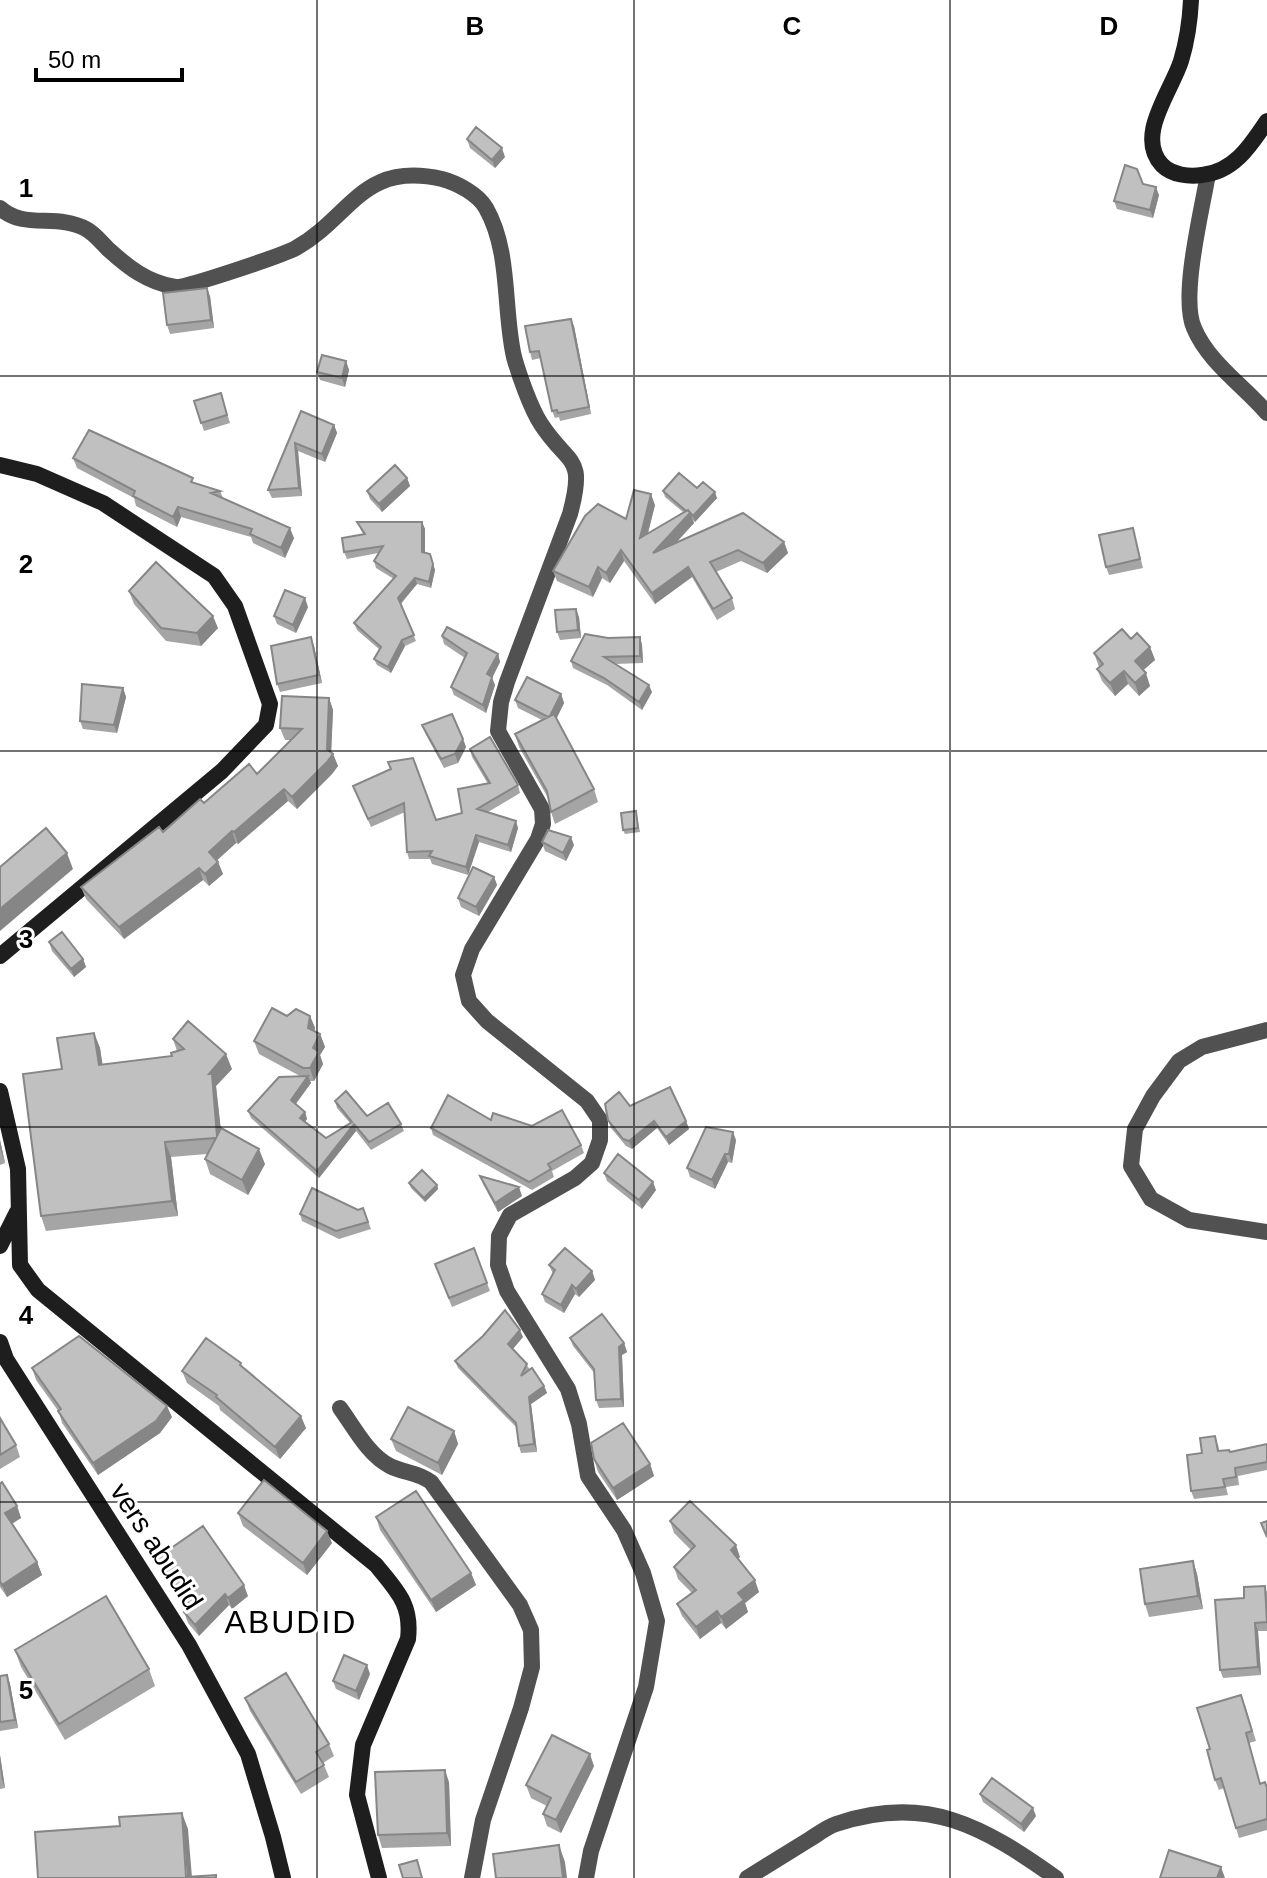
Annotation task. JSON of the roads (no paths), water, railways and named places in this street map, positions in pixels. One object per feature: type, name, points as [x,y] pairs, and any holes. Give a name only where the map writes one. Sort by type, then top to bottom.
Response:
[{"type":"street","points":[[1191,0],[1189,32],[1180,63],[1153,129],[1151,141],[1154,154],[1164,167],[1185,176],[1208,174],[1234,162],[1250,147],[1267,121]]},
{"type":"street","points":[[1208,174],[1189,284],[1193,327],[1225,372],[1267,413]]},
{"type":"street","points":[[0,208],[10,217],[65,220],[88,230],[130,269],[153,282],[180,288],[296,248],[360,193],[389,179],[424,175],[457,183],[485,205],[499,239],[515,360],[541,423],[575,463],[577,488],[507,682],[498,731],[542,809],[543,824],[538,839],[472,949],[463,975],[469,1001],[487,1021],[587,1101],[600,1120],[600,1140],[592,1163],[575,1178],[510,1215],[499,1236],[498,1265],[507,1291],[568,1389],[579,1424],[588,1476],[624,1530],[643,1573],[657,1621],[646,1687],[591,1851],[586,1878]]},
{"type":"street","points":[[0,465],[37,474],[103,503],[214,576],[235,606],[270,704],[266,725],[222,771],[0,956]]},
{"type":"street","points":[[1267,1030],[1202,1047],[1179,1061],[1153,1096],[1135,1129],[1131,1166],[1151,1199],[1189,1220],[1267,1232]]},
{"type":"street","points":[[0,1091],[18,1169],[20,1265],[38,1290],[376,1565],[405,1601],[410,1622],[408,1639],[363,1745],[357,1795],[379,1878]]},
{"type":"street","points":[[0,1246],[20,1207]]},
{"type":"street","name":"vers abudid","points":[[0,1342],[6,1359],[189,1645],[248,1754],[283,1878]]},
{"type":"street","points":[[340,1408],[374,1455],[391,1467],[420,1474],[431,1482],[520,1605],[531,1630],[532,1667],[483,1820],[472,1878]]},
{"type":"street","points":[[747,1878],[834,1824],[880,1815],[930,1812],[970,1825],[1010,1845],[1056,1878]]},
{"type":"district","name":"ABUDID","points":[[291,1622]]}]
